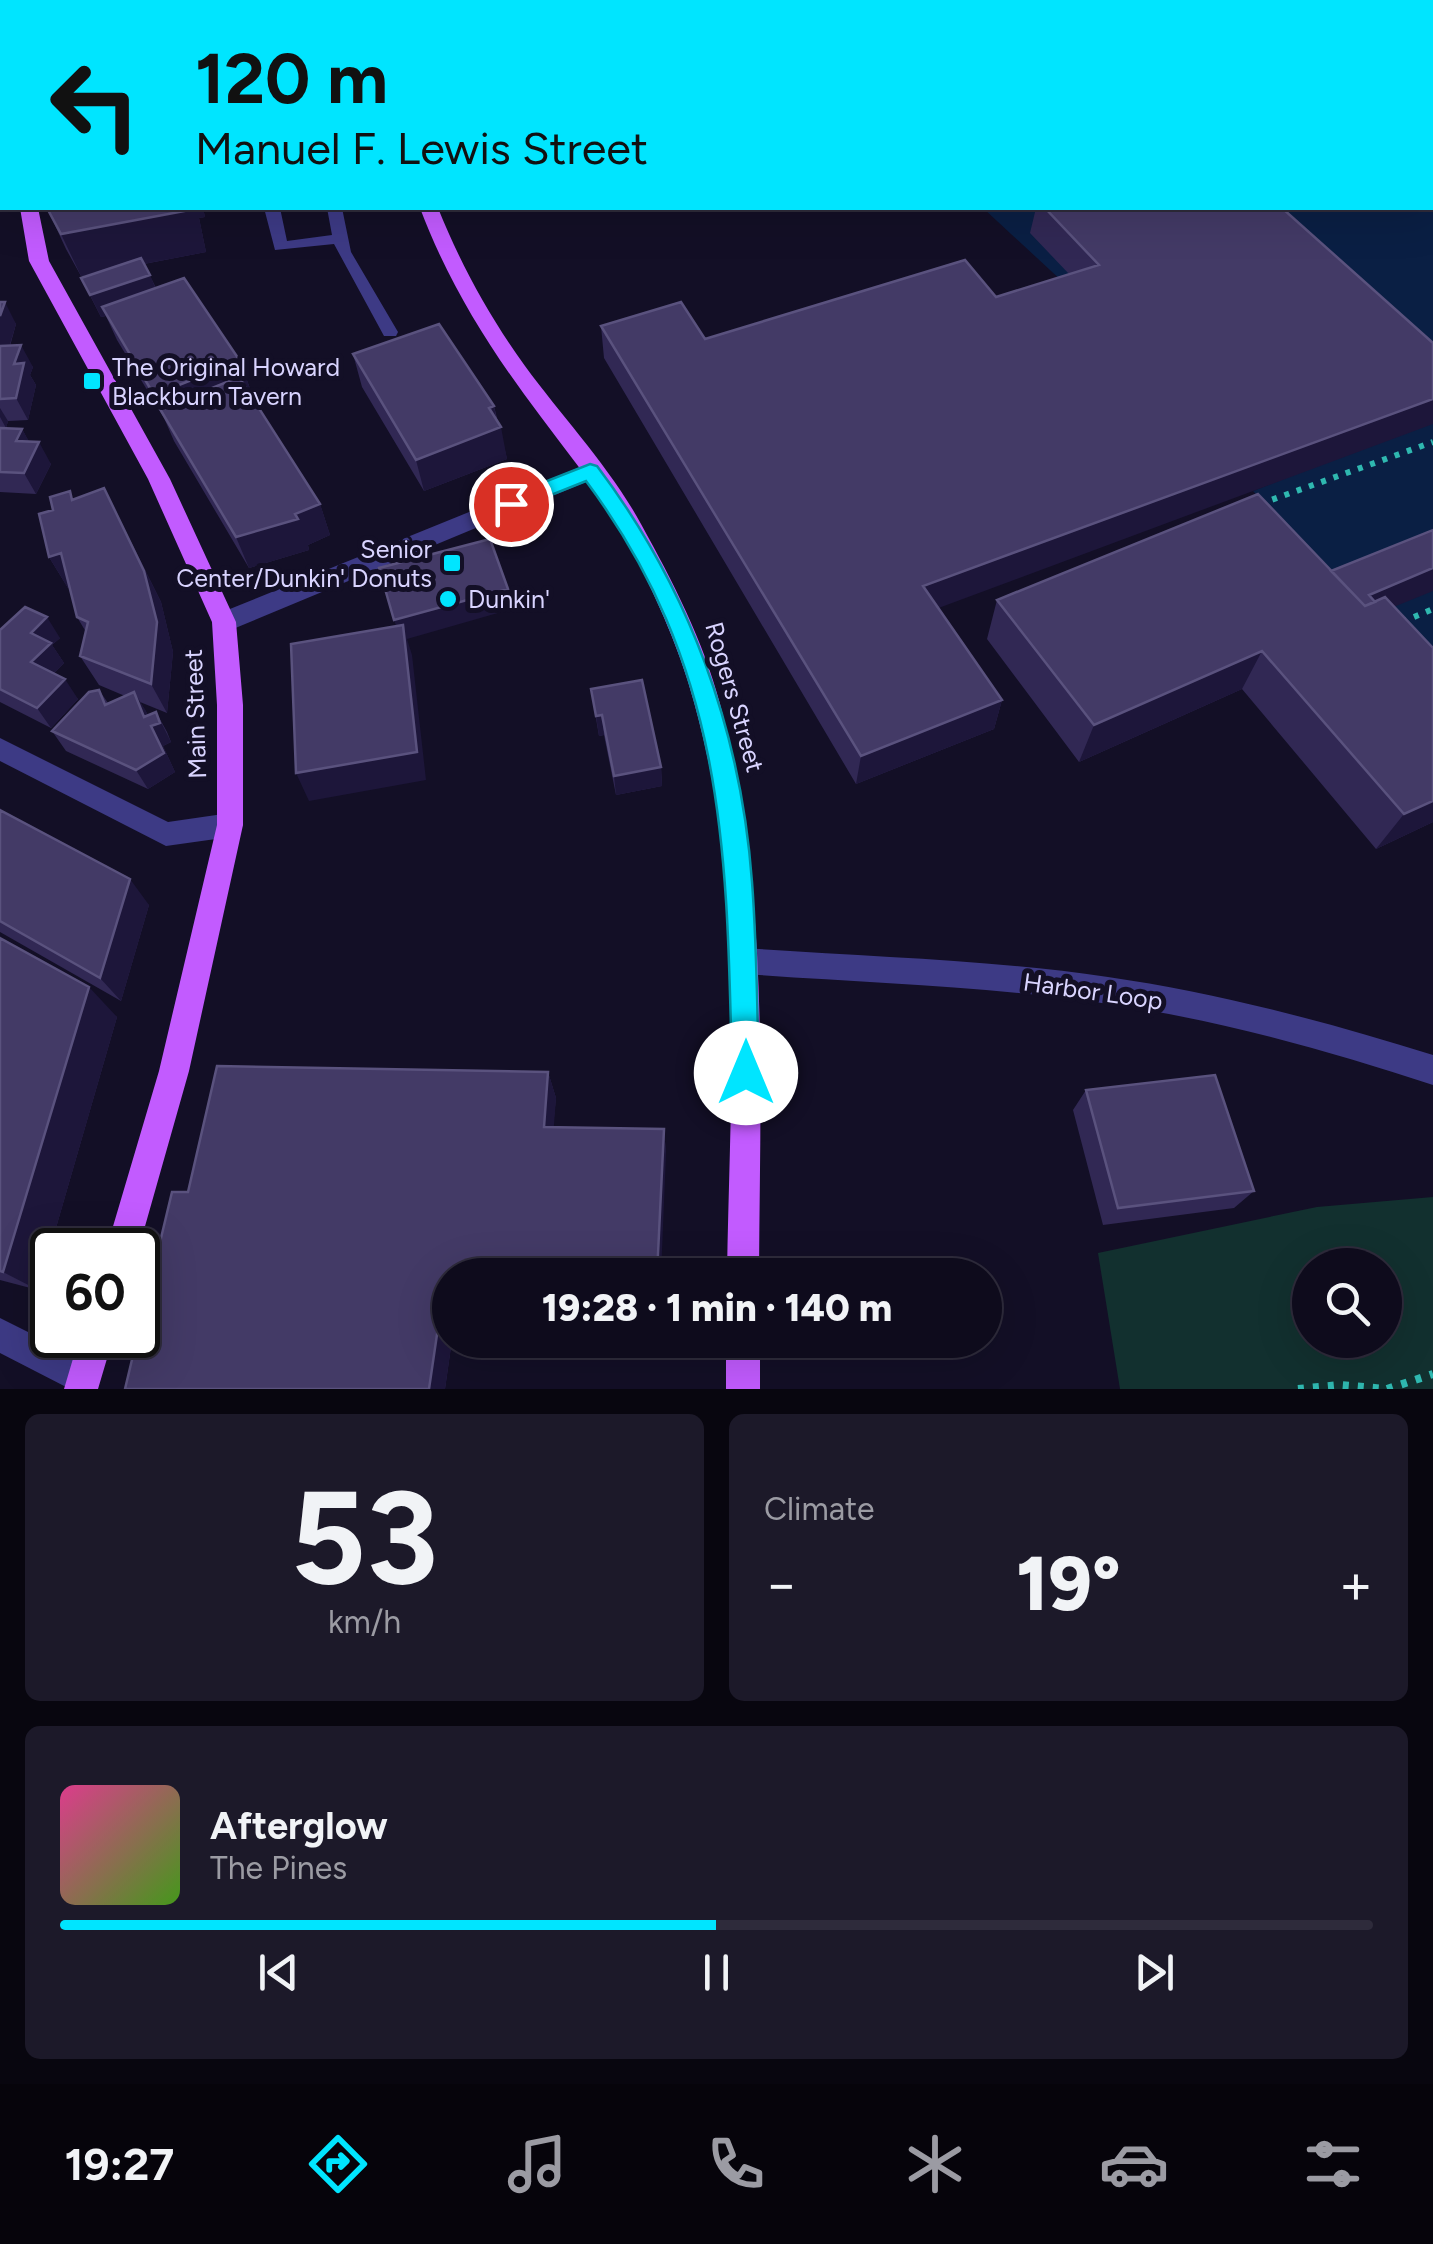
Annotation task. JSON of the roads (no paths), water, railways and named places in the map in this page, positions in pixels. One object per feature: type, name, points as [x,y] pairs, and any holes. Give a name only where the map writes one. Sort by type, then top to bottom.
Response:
[{"type":"main road","name":"Main Street","points":[[29,210],[30,233],[39,260],[150,462],[224,622],[230,705],[230,825],[174,1070],[128,1228]]},
{"type":"main road","name":"Rogers Street","points":[[430,210],[460,284],[630,524],[680,620],[709,708],[727,786],[740,880],[744,961],[743,1258]]},
{"type":"main road","points":[[83,1383],[90,1358]]},
{"type":"main road","points":[[743,1358],[743,1389]]},
{"type":"street","points":[[224,622],[590,472]]},
{"type":"street","points":[[0,749],[166,834],[230,825]]},
{"type":"street","name":"Harbor Loop","points":[[744,961],[984,976],[1108,990],[1211,1009],[1433,1070]]},
{"type":"street","points":[[0,1334],[83,1383]]},
{"type":"lane","points":[[272,210],[280,247],[338,238]]},
{"type":"lane","points":[[335,210],[338,238],[390,332]]},
{"type":"water","points":[[985,210],[1433,210],[1433,686],[1253,491],[1278,481]]},
{"type":"place","name":"The Original Howard Blackburn Tavern","points":[[92,381]]},
{"type":"place","name":"Senior Center/Dunkin' Donuts","points":[[452,563]]},
{"type":"place","name":"Dunkin'","points":[[448,599]]}]
